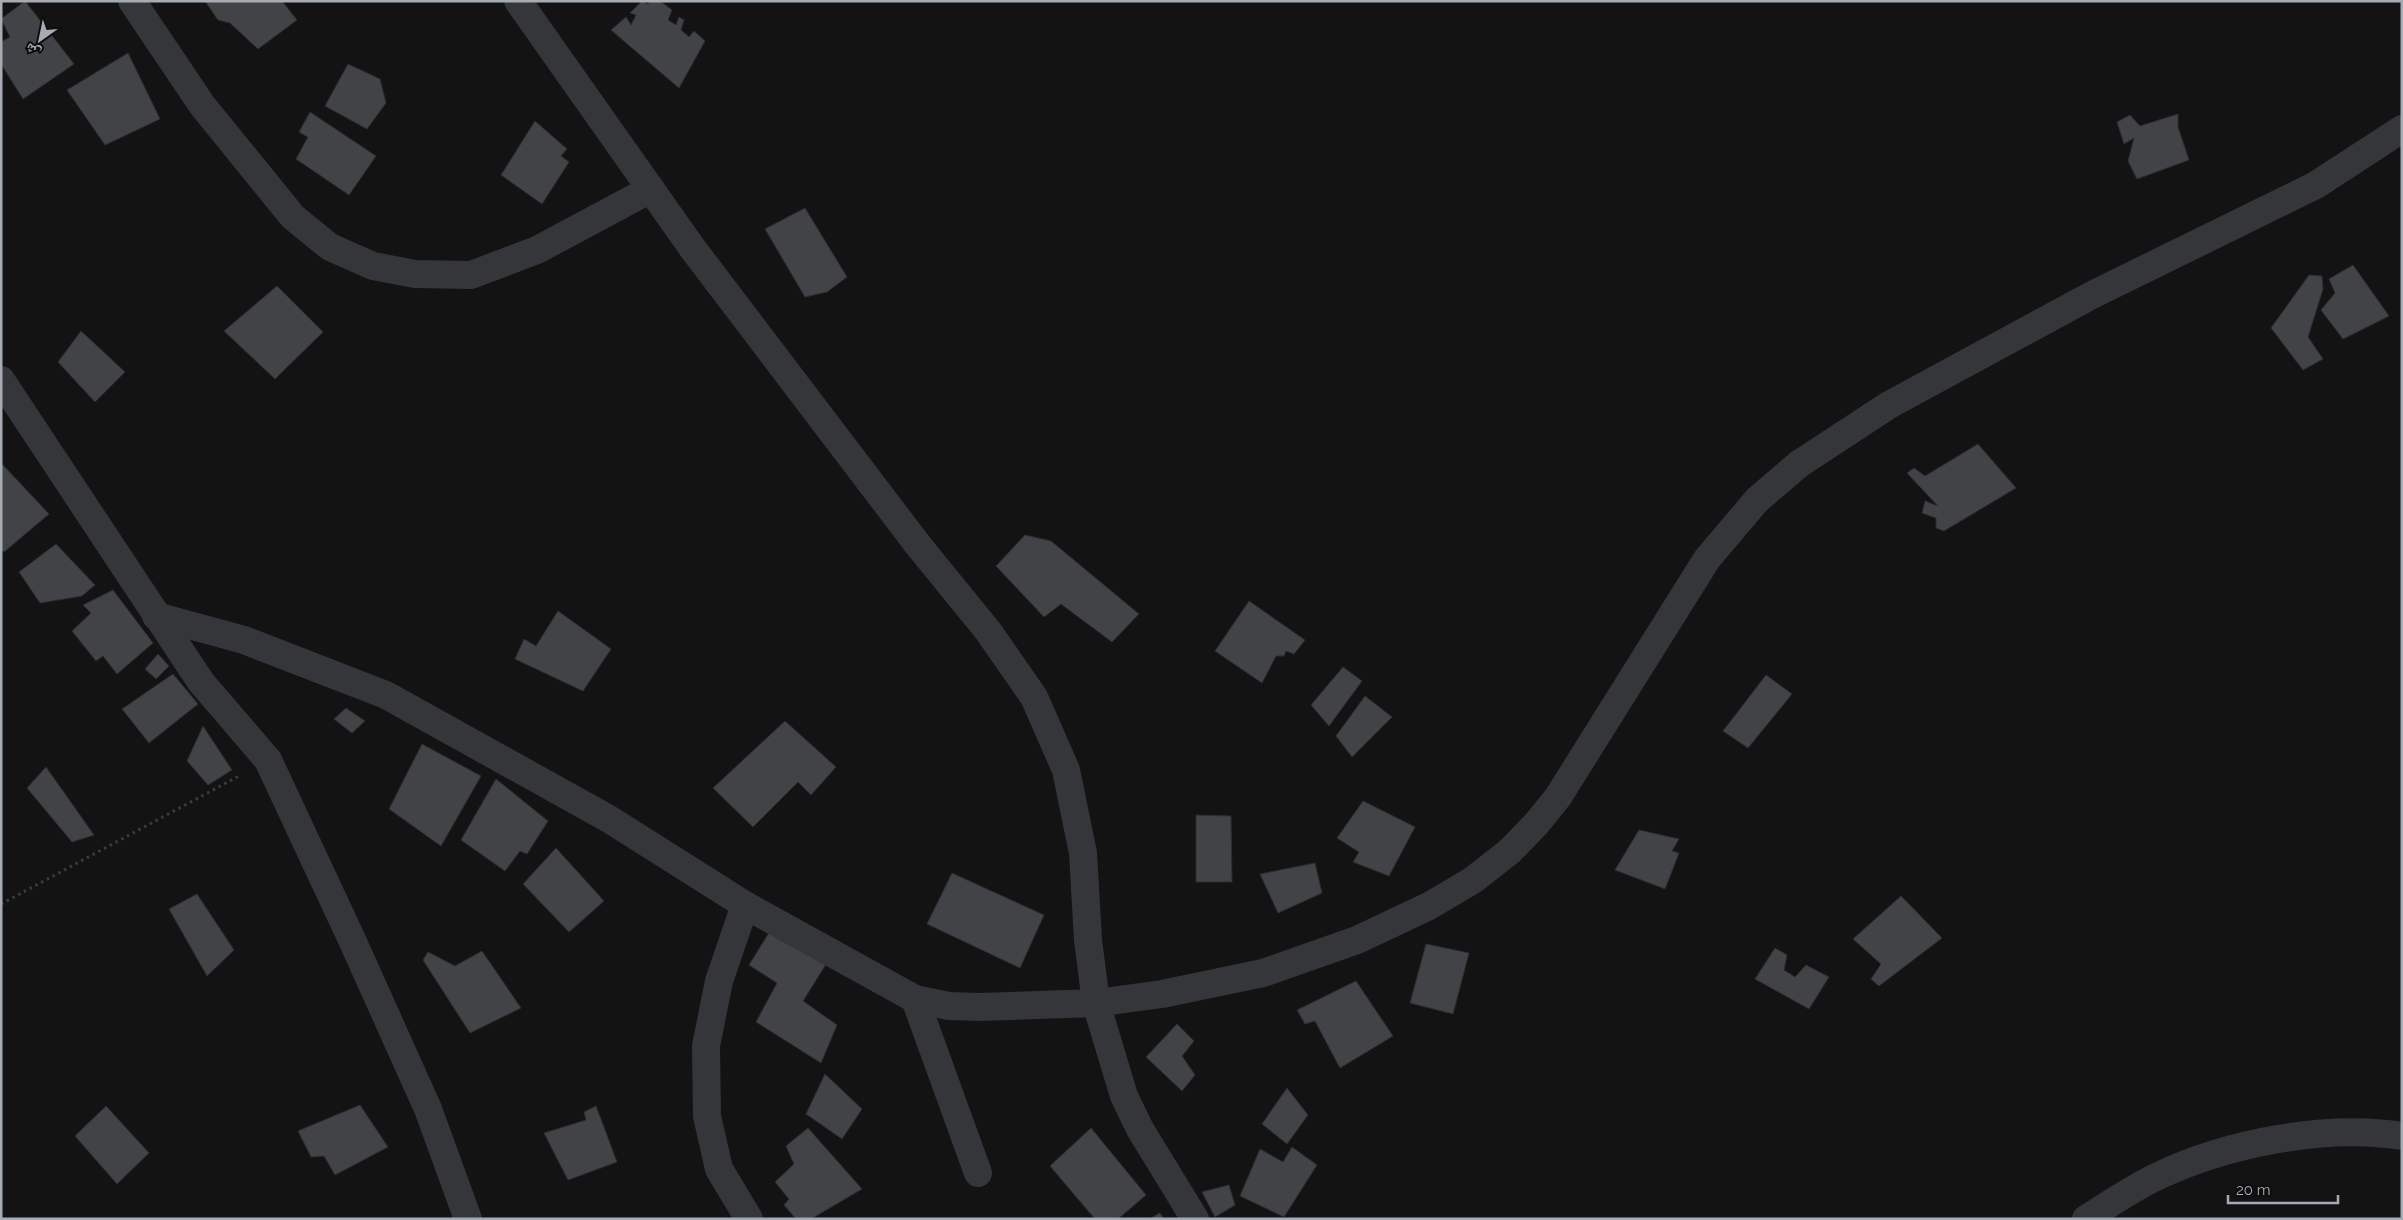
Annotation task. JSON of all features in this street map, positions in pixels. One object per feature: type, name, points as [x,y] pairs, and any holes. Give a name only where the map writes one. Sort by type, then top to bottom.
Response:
[{"type":"street","points":[[132,1],[202,105],[293,217],[330,247],[374,266],[415,274],[471,275],[537,250],[651,189]]},
{"type":"street","points":[[518,1],[693,249],[912,538],[988,630],[1034,698],[1066,770],[1082,853],[1088,940],[1096,1003],[1124,1096],[1140,1129],[1195,1219]]},
{"type":"street","points":[[156,616],[244,640],[386,695],[609,819],[745,905],[916,999],[949,1006],[979,1007],[1096,1003],[1162,994],[1263,973],[1358,940],[1429,906],[1474,880],[1510,851],[1552,803],[1707,559],[1757,500],[1799,464],[1889,405],[2092,295],[2316,185],[2402,129]]},
{"type":"street","points":[[1,380],[201,682],[268,760],[353,942],[428,1110],[468,1219]]},
{"type":"street","points":[[745,905],[720,981],[706,1046],[706,1116],[719,1169],[749,1219]]},
{"type":"street","points":[[916,999],[978,1173]]},
{"type":"street","points":[[2086,1219],[2158,1176],[2223,1151],[2305,1135],[2378,1132],[2402,1136]]},
{"type":"path","points":[[1,904],[268,760]]},
{"type":"building","points":[[25,1],[74,64],[23,99],[1,64],[1,42],[10,37],[1,19]]},
{"type":"building","points":[[205,1],[282,1],[297,20],[258,49],[230,23],[218,20]]},
{"type":"building","points":[[642,1],[648,4],[649,1],[660,1],[672,10],[668,20],[676,25],[679,17],[684,20],[681,30],[689,37],[694,31],[705,41],[679,88],[611,30],[626,17],[631,25],[636,15],[630,13]]},
{"type":"building","points":[[128,53],[160,119],[105,145],[67,90]]},
{"type":"building","points":[[348,64],[380,79],[386,103],[367,129],[325,106]]},
{"type":"building","points":[[310,112],[376,156],[349,195],[296,159],[308,137],[299,132]]},
{"type":"building","points":[[2178,114],[2178,127],[2189,160],[2137,179],[2128,161],[2134,138],[2124,144],[2117,122],[2130,115],[2140,126]]},
{"type":"building","points":[[535,121],[567,149],[561,156],[569,162],[542,204],[501,175]]},
{"type":"building","points":[[805,208],[847,277],[827,292],[805,297],[765,229]]},
{"type":"building","points":[[2353,265],[2389,316],[2343,339],[2321,310],[2335,293],[2329,279]]},
{"type":"building","points":[[2309,275],[2322,276],[2323,289],[2308,337],[2323,359],[2303,370],[2271,328]]},
{"type":"building","points":[[277,286],[323,332],[275,379],[224,331]]},
{"type":"building","points":[[81,331],[125,372],[95,402],[58,362]]},
{"type":"building","points":[[1978,444],[2016,488],[1944,531],[1936,528],[1936,518],[1922,513],[1925,501],[1938,506],[1907,473],[1914,468],[1925,476]]},
{"type":"building","points":[[3,465],[49,514],[4,552],[1,549],[1,466]]},
{"type":"building","points":[[1025,535],[1051,541],[1139,614],[1112,642],[1061,604],[1044,617],[996,566]]},
{"type":"building","points":[[56,544],[95,585],[82,596],[40,603],[19,572]]},
{"type":"building","points":[[113,590],[153,643],[117,674],[103,656],[96,661],[72,631],[91,613],[83,605]]},
{"type":"building","points":[[1249,601],[1305,640],[1294,654],[1286,651],[1284,656],[1276,656],[1262,683],[1215,651]]},
{"type":"building","points":[[558,611],[611,649],[583,691],[515,659],[524,639],[536,646]]},
{"type":"building","points":[[158,654],[169,666],[156,679],[145,669]]},
{"type":"building","points":[[1343,667],[1362,681],[1329,726],[1311,705]]},
{"type":"building","points":[[173,674],[198,704],[149,743],[122,709]]},
{"type":"building","points":[[1766,675],[1792,694],[1748,748],[1723,731]]},
{"type":"building","points":[[1365,696],[1392,717],[1352,757],[1336,736]]},
{"type":"building","points":[[346,708],[365,721],[352,733],[334,719]]},
{"type":"building","points":[[785,721],[836,767],[811,795],[798,782],[753,827],[713,788]]},
{"type":"building","points":[[203,726],[232,770],[208,785],[187,761]]},
{"type":"building","points":[[422,744],[481,776],[441,846],[389,809]]},
{"type":"building","points":[[46,767],[94,835],[72,842],[27,788]]},
{"type":"building","points":[[496,779],[548,821],[527,854],[520,851],[505,871],[461,840]]},
{"type":"building","points":[[1363,801],[1415,827],[1389,876],[1353,862],[1359,852],[1337,838]]},
{"type":"building","points":[[1196,815],[1231,816],[1232,882],[1196,882]]},
{"type":"building","points":[[1639,830],[1679,839],[1672,851],[1679,853],[1665,889],[1615,870]]},
{"type":"building","points":[[556,848],[604,901],[569,932],[523,884]]},
{"type":"building","points":[[1315,863],[1322,893],[1278,913],[1260,874]]},
{"type":"building","points":[[952,873],[1044,915],[1020,968],[927,924]]},
{"type":"building","points":[[197,894],[234,950],[207,976],[169,909]]},
{"type":"building","points":[[1901,896],[1942,938],[1879,986],[1871,979],[1881,964],[1853,939]]},
{"type":"building","points":[[772,928],[828,961],[803,1001],[837,1025],[821,1063],[756,1022],[777,983],[749,965]]},
{"type":"building","points":[[1426,944],[1469,953],[1453,1014],[1410,1003]]},
{"type":"building","points":[[1775,948],[1787,955],[1784,970],[1795,977],[1806,965],[1829,977],[1809,1009],[1755,979]]},
{"type":"building","points":[[482,951],[521,1008],[470,1033],[423,960],[428,952],[455,966]]},
{"type":"building","points":[[1356,981],[1393,1036],[1340,1068],[1315,1021],[1305,1024],[1297,1010]]},
{"type":"building","points":[[1177,1024],[1194,1041],[1182,1056],[1195,1075],[1182,1091],[1146,1057]]},
{"type":"building","points":[[825,1074],[862,1109],[842,1139],[806,1114]]},
{"type":"building","points":[[1287,1088],[1308,1115],[1287,1144],[1262,1124]]},
{"type":"building","points":[[360,1105],[388,1147],[335,1175],[324,1156],[311,1157],[298,1131]]},
{"type":"building","points":[[106,1106],[149,1153],[117,1184],[75,1136]]},
{"type":"building","points":[[596,1106],[617,1162],[568,1180],[544,1133],[586,1120],[584,1112]]},
{"type":"building","points":[[808,1128],[862,1189],[811,1219],[796,1219],[784,1205],[789,1199],[775,1182],[794,1164],[786,1146]]},
{"type":"building","points":[[1091,1128],[1146,1195],[1118,1219],[1095,1219],[1050,1166]]},
{"type":"building","points":[[1292,1147],[1317,1165],[1284,1217],[1240,1196],[1260,1149],[1283,1162]]},
{"type":"building","points":[[1229,1185],[1235,1205],[1215,1217],[1202,1192]]},
{"type":"building","points":[[1160,1213],[1164,1219],[1149,1219]]}]
